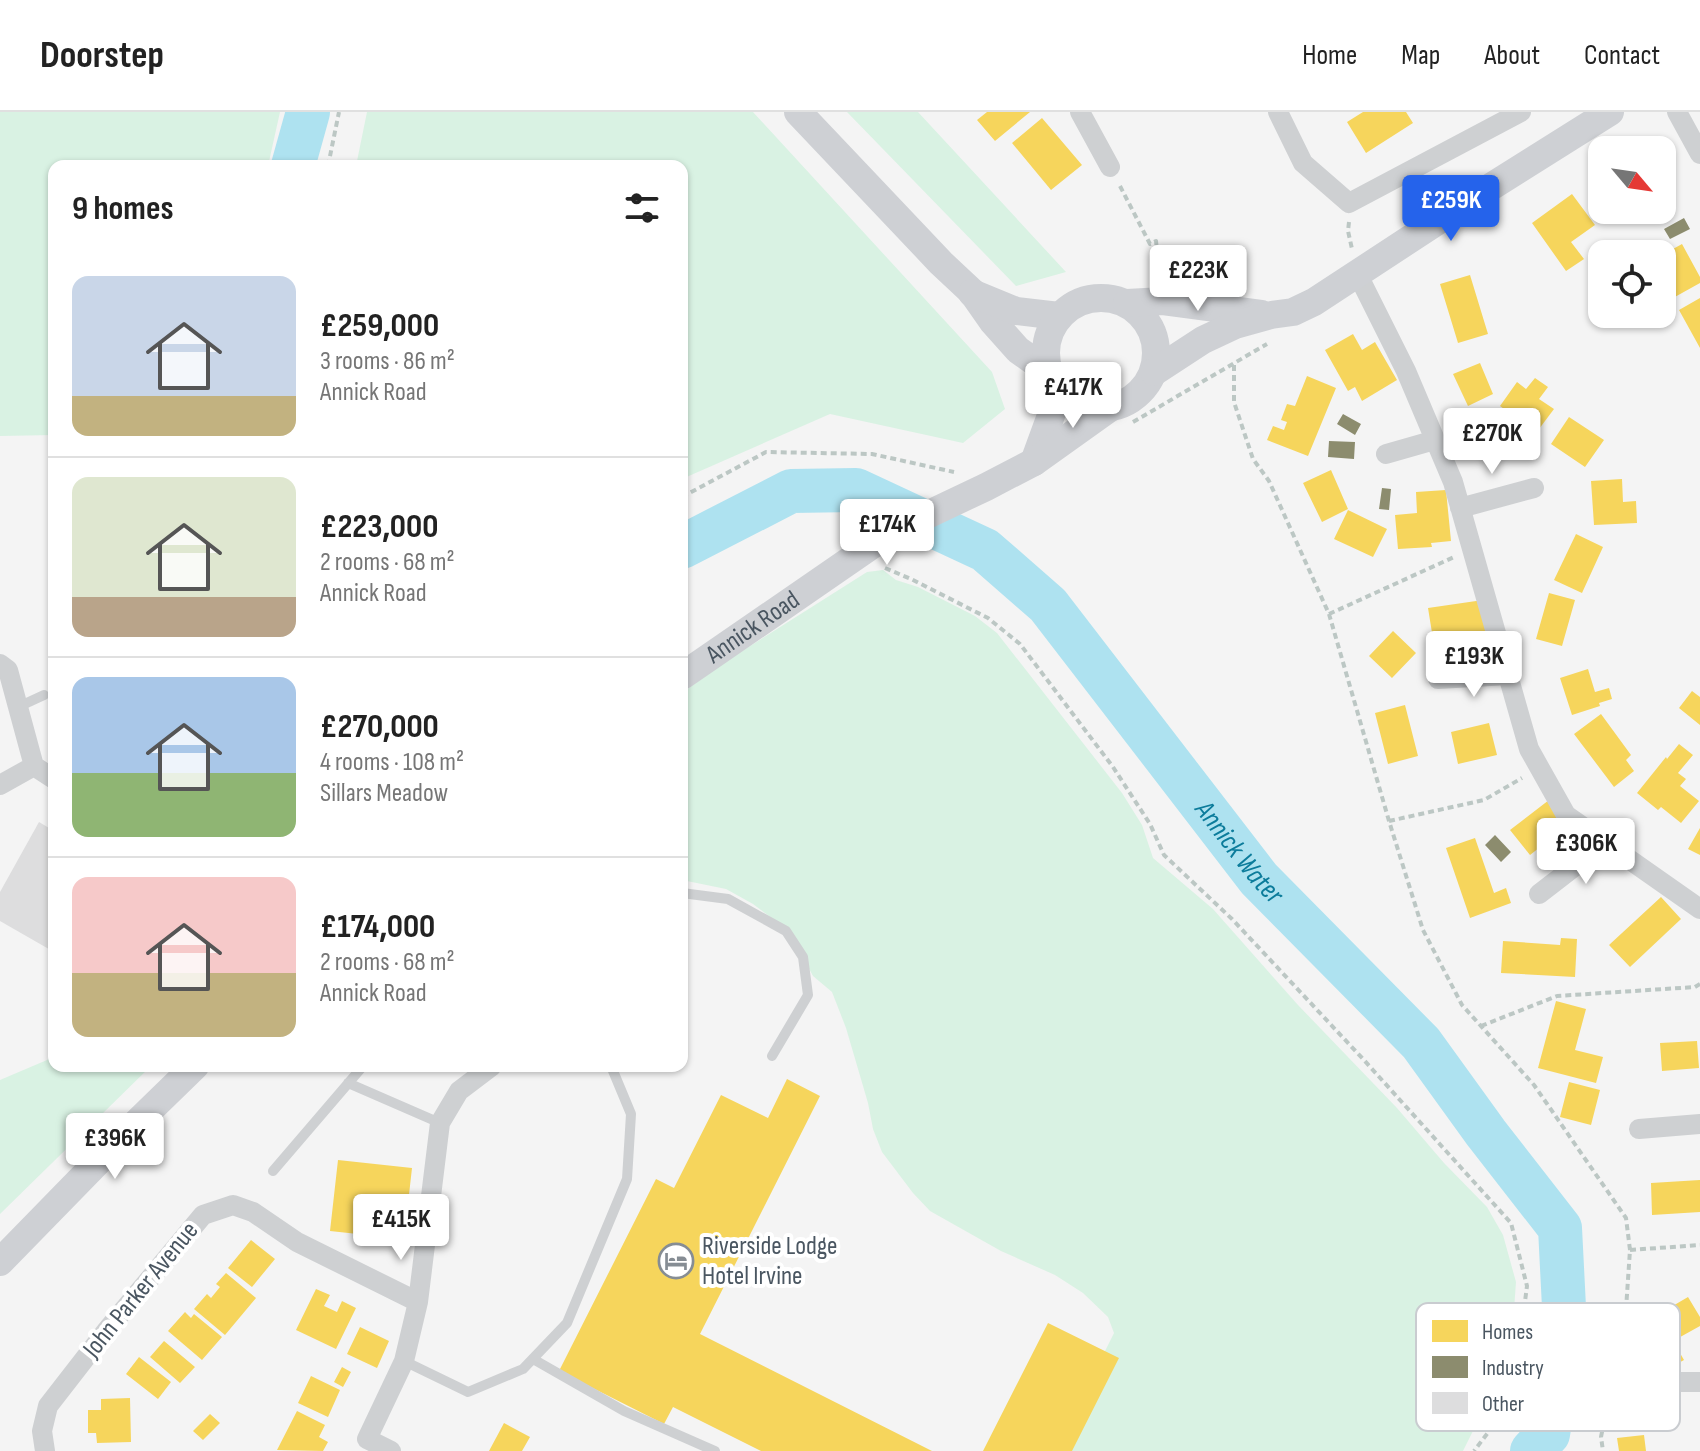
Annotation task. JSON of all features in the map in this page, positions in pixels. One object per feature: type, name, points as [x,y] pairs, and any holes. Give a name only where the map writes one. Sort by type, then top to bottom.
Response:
[{"type":"main road","points":[[798,112],[972,292],[1018,350],[1052,378],[1070,398],[1118,417],[1154,372],[1157,347],[1150,326],[1127,303],[1108,297],[1091,298],[1073,305],[1059,316],[1050,331],[1046,347],[1052,378],[1053,410],[1034,462]]},
{"type":"main road","points":[[1154,372],[1203,340],[1235,325],[1272,328],[1610,112]]},
{"type":"main road","points":[[972,292],[1016,311],[1059,316]]},
{"type":"main road","points":[[1127,303],[1163,301],[1272,328]]},
{"type":"main road","name":"Annick Road","points":[[688,672],[891,532],[1118,417]]},
{"type":"main road","points":[[0,1262],[189,1072]]},
{"type":"street","points":[[1080,112],[1110,167]]},
{"type":"street","points":[[1278,112],[1303,163],[1349,203],[1521,112]]},
{"type":"street","points":[[1680,119],[1700,154]]},
{"type":"street","points":[[1358,275],[1406,371],[1453,482],[1529,749],[1539,768],[1566,815],[1700,909]]},
{"type":"street","points":[[1386,454],[1435,440]]},
{"type":"street","points":[[1460,508],[1534,488]]},
{"type":"street","points":[[0,664],[8,670],[34,766],[48,775]]},
{"type":"street","points":[[1438,679],[1508,675]]},
{"type":"street","points":[[0,785],[34,766]]},
{"type":"street","points":[[1539,894],[1605,843]]},
{"type":"street","points":[[391,1451],[364,1445],[404,1361],[418,1302],[440,1123],[459,1091],[484,1072]]},
{"type":"street","points":[[1639,1129],[1700,1124]]},
{"type":"street","name":"John Parker Avenue","points":[[45,1451],[42,1431],[48,1406],[203,1215],[233,1205],[253,1212],[297,1242],[418,1302]]},
{"type":"lane","points":[[18,707],[44,695]]},
{"type":"lane","points":[[688,894],[728,899],[786,931],[803,957],[808,995],[772,1056]]},
{"type":"lane","points":[[273,1171],[358,1072]]},
{"type":"lane","points":[[404,1361],[468,1392],[523,1369],[567,1323],[627,1179],[631,1114],[614,1072]]},
{"type":"lane","points":[[348,1083],[440,1123]]},
{"type":"lane","points":[[533,1359],[624,1411],[715,1451]]},
{"type":"path","points":[[329,160],[339,112]]},
{"type":"path","points":[[1110,167],[1150,244],[1156,241],[1163,301]]},
{"type":"path","points":[[1349,203],[1348,231],[1358,275]]},
{"type":"path","points":[[1118,417],[1234,365],[1272,328]]},
{"type":"path","points":[[1234,365],[1234,402],[1253,459],[1269,481],[1329,614],[1423,930],[1462,1005],[1534,1085],[1626,1218],[1630,1250],[1626,1303]]},
{"type":"path","points":[[688,494],[766,452],[872,454],[991,484]]},
{"type":"path","points":[[1329,614],[1472,550]]},
{"type":"path","points":[[853,559],[861,573],[877,565],[911,579],[988,618],[1020,644],[1113,767],[1150,824],[1164,855],[1232,919],[1511,1223],[1527,1286],[1525,1303]]},
{"type":"path","points":[[1389,821],[1484,800],[1539,768]]},
{"type":"path","points":[[1481,1026],[1557,996],[1695,987],[1700,984]]},
{"type":"path","points":[[1630,1250],[1700,1245]]},
{"type":"path","points":[[1474,1451],[1489,1431]]},
{"type":"path","points":[[1602,1431],[1603,1451]]},
{"type":"green space","points":[[0,112],[280,112],[269,160],[48,160],[48,435],[0,436]]},
{"type":"green space","points":[[367,112],[753,112],[992,372],[1005,409],[963,443],[830,414],[688,476],[688,160],[357,160]]},
{"type":"green space","points":[[847,112],[918,112],[1066,272],[1016,286]]},
{"type":"green space","points":[[883,570],[896,580],[918,587],[975,616],[997,633],[1122,793],[1142,825],[1153,858],[1213,909],[1298,1005],[1487,1207],[1503,1235],[1516,1282],[1514,1303],[1416,1303],[1416,1431],[1473,1431],[1463,1451],[1055,1451],[1114,1333],[1108,1317],[1083,1293],[1055,1275],[1001,1251],[930,1211],[882,1152],[846,1028],[832,992],[813,976],[798,948],[777,922],[726,889],[688,881],[688,689],[867,572]]},
{"type":"green space","points":[[47,1060],[48,1072],[145,1072],[0,1214],[0,1080]]},
{"type":"building: Homes","points":[[987,112],[1030,112],[995,141],[977,120]]},
{"type":"building: Homes","points":[[1363,112],[1406,112],[1413,123],[1366,153],[1347,122]]},
{"type":"building: Homes","points":[[1042,118],[1082,165],[1051,190],[1012,143]]},
{"type":"building: Homes","points":[[1572,194],[1588,216],[1588,224],[1595,225],[1571,242],[1584,259],[1566,271],[1532,223]]},
{"type":"building: Homes","points":[[1682,244],[1700,277],[1700,283],[1676,296],[1676,247]]},
{"type":"building: Homes","points":[[1470,275],[1488,334],[1458,343],[1440,284]]},
{"type":"building: Homes","points":[[1700,298],[1700,348],[1679,310]]},
{"type":"building: Homes","points":[[1353,334],[1362,350],[1375,342],[1397,380],[1362,401],[1355,387],[1348,391],[1325,350]]},
{"type":"building: Homes","points":[[1480,363],[1493,394],[1468,406],[1453,374]]},
{"type":"building: Homes","points":[[1307,376],[1336,388],[1308,456],[1267,440],[1273,426],[1284,430],[1287,422],[1281,420],[1287,404],[1295,406]]},
{"type":"building: Homes","points":[[1535,378],[1548,387],[1539,399],[1554,409],[1536,433],[1500,406],[1517,382],[1526,389]]},
{"type":"building: Homes","points":[[1569,417],[1604,440],[1585,467],[1551,444]]},
{"type":"building: Homes","points":[[1331,470],[1348,509],[1322,522],[1303,483]]},
{"type":"building: Homes","points":[[1622,479],[1623,502],[1636,501],[1637,523],[1594,525],[1591,481]]},
{"type":"building: Homes","points":[[1446,490],[1451,541],[1431,543],[1432,547],[1398,549],[1395,515],[1417,513],[1416,492]]},
{"type":"building: Homes","points":[[1348,510],[1387,529],[1373,557],[1334,539]]},
{"type":"building: Homes","points":[[1576,534],[1603,547],[1582,593],[1554,580]]},
{"type":"building: Homes","points":[[1549,593],[1575,600],[1562,646],[1536,639]]},
{"type":"building: Homes","points":[[1483,600],[1489,638],[1469,642],[1468,633],[1433,639],[1428,608]]},
{"type":"building: Homes","points":[[1393,631],[1416,653],[1392,678],[1369,656]]},
{"type":"building: Homes","points":[[1588,669],[1595,692],[1609,688],[1612,699],[1572,715],[1560,678]]},
{"type":"building: Homes","points":[[1692,691],[1700,697],[1700,725],[1679,708]]},
{"type":"building: Homes","points":[[1405,705],[1418,756],[1388,764],[1375,713]]},
{"type":"building: Homes","points":[[1601,714],[1631,755],[1626,760],[1634,771],[1614,787],[1574,734]]},
{"type":"building: Homes","points":[[1489,723],[1497,755],[1458,764],[1451,732]]},
{"type":"building: Homes","points":[[1679,744],[1693,755],[1678,773],[1686,779],[1680,786],[1699,801],[1681,823],[1637,793]]},
{"type":"building: Homes","points":[[1549,800],[1568,825],[1530,855],[1510,830]]},
{"type":"building: Homes","points":[[1700,828],[1700,855],[1688,849]]},
{"type":"building: Homes","points":[[1475,838],[1494,893],[1506,888],[1511,903],[1470,918],[1446,848]]},
{"type":"building: Homes","points":[[1661,897],[1681,919],[1630,967],[1609,945]]},
{"type":"building: Homes","points":[[1561,938],[1577,939],[1575,977],[1501,973],[1503,941],[1560,945]]},
{"type":"building: Homes","points":[[1556,1001],[1586,1009],[1575,1050],[1603,1057],[1596,1083],[1538,1068]]},
{"type":"building: Homes","points":[[1697,1041],[1699,1068],[1662,1071],[1660,1043]]},
{"type":"building: Homes","name":"Riverside Lodge Hotel Irvine","points":[[787,1079],[820,1096],[700,1334],[932,1451],[761,1451],[673,1407],[664,1424],[559,1371],[656,1179],[674,1188],[721,1095],[768,1118]]},
{"type":"building: Homes","points":[[1569,1082],[1600,1090],[1591,1125],[1560,1117]]},
{"type":"building: Homes","points":[[338,1160],[412,1168],[404,1239],[330,1231]]},
{"type":"building: Homes","points":[[1700,1180],[1700,1212],[1652,1215],[1651,1183]]},
{"type":"building: Homes","points":[[251,1240],[275,1259],[252,1287],[228,1268]]},
{"type":"building: Homes","points":[[226,1273],[256,1298],[225,1335],[194,1309],[207,1294],[211,1298],[220,1287],[216,1284]]},
{"type":"building: Homes","points":[[316,1289],[330,1295],[324,1306],[337,1312],[342,1301],[356,1308],[336,1349],[296,1330]]},
{"type":"building: Homes","points":[[1688,1297],[1700,1317],[1700,1326],[1680,1337],[1680,1303]]},
{"type":"building: Homes","points":[[185,1312],[191,1318],[194,1314],[222,1337],[202,1360],[168,1331]]},
{"type":"building: Homes","points":[[1048,1323],[1119,1358],[1072,1451],[983,1451]]},
{"type":"building: Homes","points":[[360,1327],[389,1341],[377,1368],[347,1354]]},
{"type":"building: Homes","points":[[164,1341],[195,1367],[180,1383],[150,1357]]},
{"type":"building: Homes","points":[[139,1357],[171,1382],[158,1399],[126,1374]]},
{"type":"building: Homes","points":[[342,1367],[351,1372],[343,1387],[334,1382]]},
{"type":"building: Homes","points":[[311,1376],[340,1390],[328,1417],[298,1403]]},
{"type":"building: Homes","points":[[130,1398],[131,1442],[97,1443],[96,1433],[88,1433],[88,1410],[101,1410],[101,1399]]},
{"type":"building: Homes","points":[[297,1411],[325,1425],[319,1437],[328,1442],[323,1451],[277,1450]]},
{"type":"building: Homes","points":[[210,1414],[220,1423],[203,1440],[193,1431]]},
{"type":"building: Homes","points":[[504,1423],[530,1437],[522,1451],[489,1451]]},
{"type":"building: Homes","points":[[1644,1435],[1646,1451],[1619,1451],[1617,1438]]},
{"type":"building: Industry","points":[[1684,218],[1690,229],[1670,239],[1664,229]]},
{"type":"building: Industry","points":[[1343,414],[1361,424],[1355,435],[1337,424]]},
{"type":"building: Industry","points":[[1329,441],[1355,442],[1354,459],[1328,457]]},
{"type":"building: Industry","points":[[1382,488],[1391,489],[1389,510],[1379,509]]},
{"type":"building: Industry","points":[[1495,835],[1511,852],[1501,862],[1485,845]]},
{"type":"building: Other","points":[[39,822],[48,827],[48,949],[0,921],[0,892]]},
{"type":"waterway","name":"Annick Water","points":[[295,160],[308,112]]},
{"type":"waterway","name":"Annick Water","points":[[688,544],[791,491],[856,490],[985,550],[1048,605],[1259,879],[1421,1043],[1560,1228],[1564,1303]]},
{"type":"waterway","name":"Annick Water","points":[[1532,1451],[1548,1431]]},
{"type":"place","name":"Riverside Lodge Hotel Irvine","points":[[676,1261]]}]
